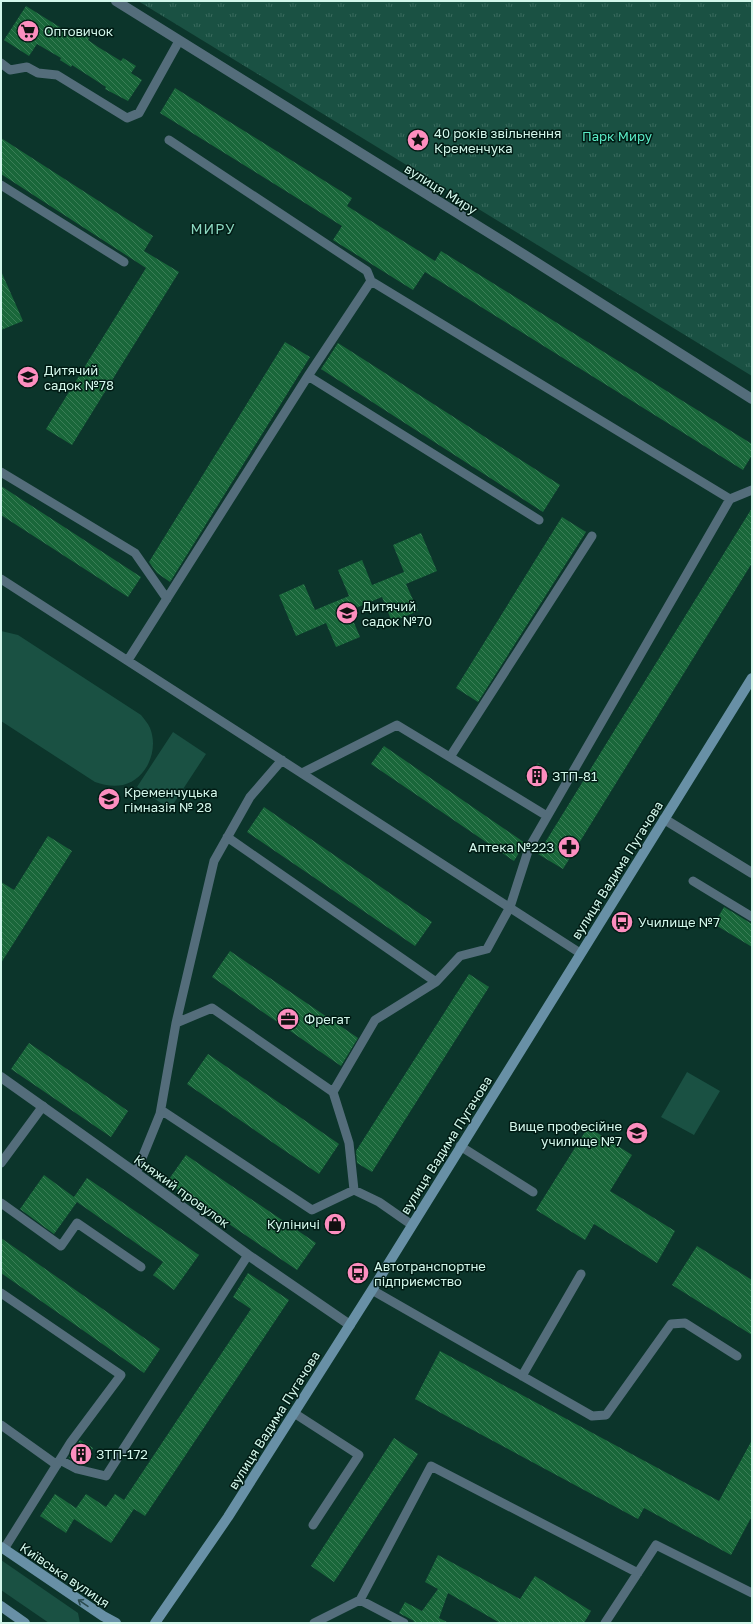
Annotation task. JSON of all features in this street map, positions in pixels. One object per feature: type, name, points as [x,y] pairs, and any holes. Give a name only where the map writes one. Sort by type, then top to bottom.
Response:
[{"type":"street","name":"вулиця Миру","points":[[116,1],[523,254],[752,399]]},
{"type":"street","name":"вулиця Вадима Пугачова","points":[[155,1623],[228,1516],[350,1325],[752,678]]},
{"type":"street","points":[[664,820],[752,873]]},
{"type":"street","name":"Княжий провулок","points":[[1,1077],[136,1173],[248,1256],[350,1325]]},
{"type":"street","name":"Київська вулиця","points":[[2,1548],[103,1616],[116,1623]]},
{"type":"street","points":[[1,1606],[25,1623]]},
{"type":"lane","points":[[1,64],[10,70],[27,67],[38,73],[57,75],[128,118],[139,113],[179,41]]},
{"type":"lane","points":[[169,140],[367,271],[371,281],[730,499]]},
{"type":"lane","points":[[1,185],[124,262]]},
{"type":"lane","points":[[128,660],[308,376],[371,281]]},
{"type":"lane","points":[[308,376],[539,520]]},
{"type":"lane","points":[[1,472],[135,553],[167,599]]},
{"type":"lane","points":[[333,1092],[375,1020],[436,982],[460,956],[487,949],[510,907],[529,848],[730,499],[752,490]]},
{"type":"lane","points":[[450,757],[592,536]]},
{"type":"lane","points":[[1,578],[580,953]]},
{"type":"lane","points":[[302,773],[397,725],[547,816]]},
{"type":"lane","points":[[136,1173],[161,1110],[176,1023],[214,860],[250,797],[282,760]]},
{"type":"lane","points":[[227,838],[436,982]]},
{"type":"lane","points":[[693,881],[752,917]]},
{"type":"lane","points":[[176,1023],[212,1008],[333,1092],[349,1143],[354,1190]]},
{"type":"lane","points":[[1,1163],[43,1106]]},
{"type":"lane","points":[[161,1110],[312,1210],[354,1190]]},
{"type":"lane","points":[[460,1146],[533,1192]]},
{"type":"lane","points":[[354,1190],[379,1202],[412,1225]]},
{"type":"lane","points":[[1,1203],[61,1246],[77,1223],[141,1267]]},
{"type":"lane","points":[[1,1425],[58,1463],[106,1476],[248,1256]]},
{"type":"lane","points":[[522,1376],[581,1274]]},
{"type":"lane","points":[[372,1290],[592,1416],[606,1415],[671,1324],[686,1323],[737,1356]]},
{"type":"lane","points":[[1,1293],[121,1375],[71,1442],[2,1548]]},
{"type":"lane","points":[[294,1413],[359,1454],[313,1525]]},
{"type":"lane","points":[[314,1623],[360,1600],[431,1466],[638,1573]]},
{"type":"lane","points":[[605,1623],[656,1545],[752,1593]]},
{"type":"lane","points":[[360,1600],[404,1623]]},
{"type":"green space","name":"Парк Миру","points":[[138,1],[752,1],[752,376]]},
{"type":"green space","points":[[1,631],[18,635],[141,715],[150,728],[153,745],[149,762],[139,777],[131,782],[119,786],[95,782],[1,721]]},
{"type":"green space","points":[[173,732],[206,754],[170,809],[137,787]]},
{"type":"green space","points":[[687,1072],[720,1091],[694,1135],[661,1117]]},
{"type":"green space","points":[[1,1560],[78,1613],[80,1623],[49,1623],[1,1590]]},
{"type":"building","points":[[26,6],[74,36],[78,29],[90,37],[88,40],[98,47],[121,61],[123,58],[136,66],[131,73],[142,80],[128,101],[105,89],[106,87],[72,65],[71,67],[60,60],[61,58],[37,44],[29,56],[4,40]]},
{"type":"building","points":[[175,88],[352,198],[347,206],[435,261],[441,251],[752,444],[752,455],[743,470],[425,272],[413,290],[333,240],[342,226],[160,113]]},
{"type":"building","points":[[1,138],[153,236],[144,251],[179,272],[72,445],[46,429],[146,268],[1,174]]},
{"type":"building","points":[[1,271],[23,321],[1,330]]},
{"type":"building","points":[[285,342],[310,357],[170,582],[157,573],[149,562]]},
{"type":"building","points":[[338,343],[560,485],[543,512],[321,369]]},
{"type":"building","points":[[1,486],[141,577],[128,597],[1,515]]},
{"type":"building","points":[[752,508],[752,563],[563,869],[538,854]]},
{"type":"building","points":[[562,517],[586,532],[478,702],[456,688]]},
{"type":"building","points":[[421,533],[437,571],[406,584],[418,611],[392,622],[382,597],[349,611],[360,637],[336,647],[326,623],[296,636],[279,595],[304,584],[315,610],[349,596],[338,570],[362,560],[372,585],[404,572],[393,545]]},
{"type":"building","points":[[384,746],[525,843],[514,861],[371,764]]},
{"type":"building","name":"ЗТП-81","points":[[538,763],[549,772],[536,788],[525,780]]},
{"type":"building","points":[[264,807],[432,922],[415,946],[247,832]]},
{"type":"building","points":[[48,836],[72,851],[1,963],[1,882],[14,890]]},
{"type":"building","points":[[724,907],[752,924],[752,947],[714,924]]},
{"type":"building","points":[[230,951],[358,1038],[341,1066],[212,977]]},
{"type":"building","points":[[469,974],[489,987],[372,1172],[357,1163],[356,1151]]},
{"type":"building","points":[[29,1043],[128,1111],[111,1137],[11,1069]]},
{"type":"building","points":[[208,1054],[339,1144],[319,1174],[187,1084]]},
{"type":"building","name":"Вище професійне училище №7","points":[[588,1127],[632,1155],[610,1191],[675,1231],[657,1263],[594,1224],[585,1240],[536,1210]]},
{"type":"building","points":[[186,1155],[316,1243],[297,1270],[167,1182]]},
{"type":"building","points":[[44,1175],[74,1197],[87,1178],[199,1255],[174,1290],[153,1275],[163,1262],[77,1202],[54,1234],[20,1209]]},
{"type":"building","points":[[1,1238],[160,1349],[144,1373],[1,1273]]},
{"type":"building","points":[[697,1246],[752,1280],[752,1335],[672,1285]]},
{"type":"building","points":[[248,1273],[289,1300],[145,1516],[134,1509],[111,1543],[74,1519],[66,1533],[40,1516],[55,1494],[76,1508],[86,1494],[106,1507],[115,1494],[124,1500],[251,1309],[233,1297]]},
{"type":"building","points":[[440,1351],[719,1501],[752,1440],[752,1516],[731,1555],[644,1508],[638,1519],[415,1399]]},
{"type":"building","points":[[394,1438],[418,1454],[334,1582],[311,1566]]},
{"type":"building","name":"ЗТП-172","points":[[80,1440],[93,1448],[83,1464],[69,1458]]},
{"type":"building","points":[[438,1555],[520,1599],[535,1576],[591,1611],[584,1623],[500,1623],[448,1593],[439,1618],[449,1623],[413,1623],[414,1621],[399,1613],[405,1602],[422,1611],[438,1589],[425,1582]]},
{"type":"place","name":"Оптовичок","points":[[28,31]]},
{"type":"place","name":"40 рокiв звiльнення Кременчука","points":[[418,140]]},
{"type":"place","name":"Дитячий садок №78","points":[[28,377]]},
{"type":"place","name":"Дитячий садок №70","points":[[347,613]]},
{"type":"place","name":"ЗТП-81","points":[[537,776]]},
{"type":"place","name":"Кременчуцька гімназія № 28","points":[[109,799]]},
{"type":"place","name":"Аптека №223","points":[[569,847]]},
{"type":"place","name":"Училище №7","points":[[622,922]]},
{"type":"place","name":"Фрегат","points":[[288,1019]]},
{"type":"place","name":"Вище професійне училище №7","points":[[637,1133]]},
{"type":"place","name":"Куліничі","points":[[335,1224]]},
{"type":"place","name":"Автотранспортне підприємство","points":[[358,1273]]},
{"type":"place","name":"ЗТП-172","points":[[81,1454]]},
{"type":"district","name":"МИРУ","points":[[213,228]]}]
